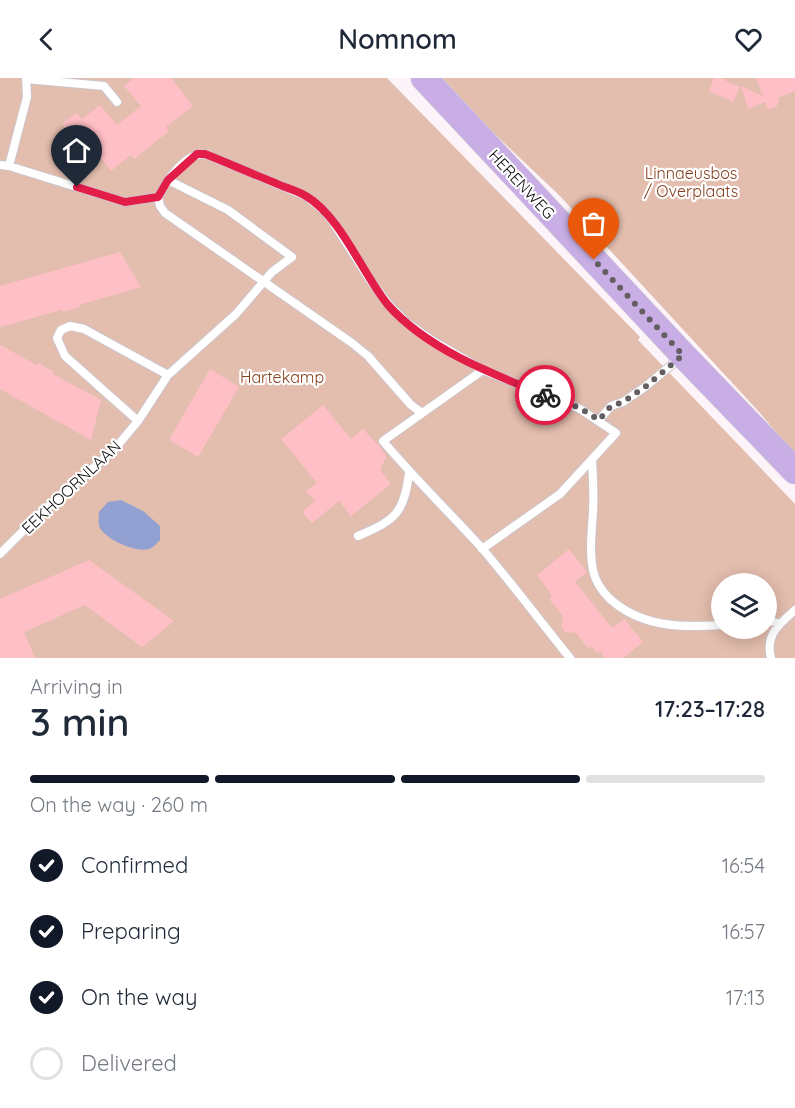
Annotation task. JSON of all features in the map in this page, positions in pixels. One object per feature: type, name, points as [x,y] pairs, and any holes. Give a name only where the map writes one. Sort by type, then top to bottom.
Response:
[{"type":"main road","name":"HERENWEG","points":[[424,78],[683,355],[795,471]]},
{"type":"lane","points":[[117,102],[104,86],[26,78],[27,97],[4,165],[125,202],[158,197]]},
{"type":"lane","points":[[422,413],[411,405],[368,356],[165,213],[158,197],[168,180],[189,159],[197,154],[205,154],[306,196],[329,216],[370,280],[389,305],[406,322],[433,341],[483,370],[580,408],[616,433],[560,494],[482,549]]},
{"type":"lane","name":"EEKHOORNLAAN","points":[[0,554],[44,510],[113,451],[138,421],[168,375],[236,314],[272,272],[292,257],[228,210],[168,180]]},
{"type":"lane","points":[[138,421],[65,356],[57,338],[61,330],[70,326],[84,329],[168,375]]},
{"type":"lane","points":[[599,420],[611,406],[623,402],[645,387],[683,355]]},
{"type":"lane","points":[[483,370],[383,441],[482,549],[570,658]]},
{"type":"lane","points":[[592,460],[593,508],[590,541],[593,573],[603,592],[621,609],[644,620],[666,625],[711,626]]},
{"type":"lane","points":[[358,536],[386,524],[401,508],[410,473]]},
{"type":"lane","points":[[771,658],[769,643],[779,624],[795,610]]},
{"type":"green space","name":"Hartekamp","points":[[0,78],[387,78],[640,337],[638,340],[795,504],[795,658],[0,658]]},
{"type":"green space","name":"Linnaeusbos / Overplaats","points":[[442,78],[795,78],[795,455],[760,413],[559,195],[483,123]]},
{"type":"water","points":[[121,500],[143,511],[160,526],[160,540],[152,548],[143,550],[129,547],[102,531],[99,526],[99,512],[108,502]]},
{"type":"building","points":[[134,78],[171,78],[193,106],[166,127],[169,131],[134,159],[131,155],[111,171],[97,153],[90,159],[62,124],[76,113],[82,119],[100,105],[117,125],[141,106],[124,86]]},
{"type":"building","points":[[714,78],[720,78],[740,87],[733,102],[709,91]]},
{"type":"building","points":[[756,78],[795,78],[795,91],[778,98],[779,102],[776,107],[768,110],[765,102],[748,109],[741,86],[763,96]]},
{"type":"building","points":[[120,252],[141,287],[62,312],[61,310],[0,327],[0,286]]},
{"type":"building","points":[[0,345],[37,365],[39,363],[54,372],[53,374],[101,400],[91,440],[0,389]]},
{"type":"building","points":[[210,369],[239,387],[198,457],[169,440]]},
{"type":"building","points":[[323,405],[351,439],[363,429],[381,448],[386,457],[380,470],[391,484],[351,516],[339,501],[312,523],[302,512],[315,501],[306,491],[317,483],[281,439]]},
{"type":"building","points":[[569,549],[587,572],[575,582],[612,628],[624,619],[643,642],[623,658],[605,658],[600,651],[597,653],[591,646],[588,648],[576,633],[565,632],[561,627],[563,616],[549,599],[552,597],[549,591],[537,575]]},
{"type":"building","points":[[89,560],[174,621],[142,647],[85,605],[24,632],[35,658],[0,658],[0,599]]},
{"type":"way so far","points":[[545,395],[580,408],[599,420],[611,406],[623,402],[645,387],[683,355],[594,260]]},
{"type":"route","points":[[77,187],[125,202],[158,197],[168,180],[189,159],[197,154],[205,154],[306,196],[324,211],[337,227],[370,280],[389,305],[406,322],[433,341],[483,370],[545,395]]}]
